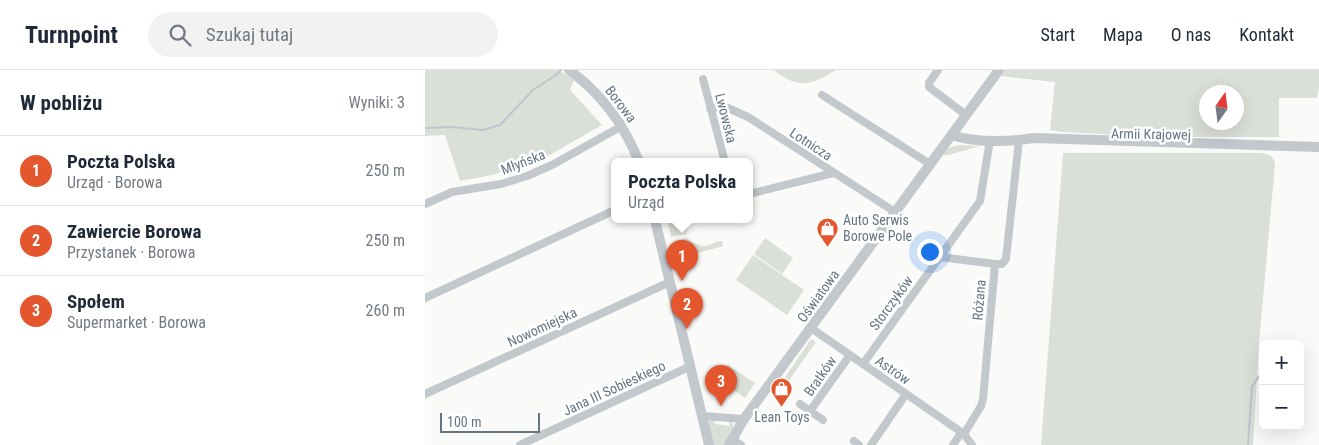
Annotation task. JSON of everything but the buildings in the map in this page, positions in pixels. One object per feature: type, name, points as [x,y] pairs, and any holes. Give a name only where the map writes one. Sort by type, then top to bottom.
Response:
[{"type":"street","name":"Borowa","points":[[569,70],[583,80],[606,102],[622,126],[637,158]]},
{"type":"street","points":[[938,70],[929,83],[929,87],[966,115]]},
{"type":"street","name":"Oświatowa","points":[[734,443],[745,420],[999,70]]},
{"type":"street","name":"Lwowska","points":[[703,79],[724,158]]},
{"type":"street","points":[[822,95],[930,164]]},
{"type":"street","name":"Lotnicza","points":[[710,108],[728,108],[748,117],[895,212]]},
{"type":"street","name":"Młyńska","points":[[425,204],[453,192],[501,184],[527,176],[552,165],[622,126]]},
{"type":"street","name":"Armii Krajowej","points":[[951,135],[963,139],[990,140],[1034,138],[1319,147]]},
{"type":"street","name":"Storczyków","points":[[863,364],[980,201],[990,140]]},
{"type":"street","name":"Różana","points":[[953,445],[981,406],[983,399],[995,264],[1002,264],[1006,259],[1019,140]]},
{"type":"street","points":[[753,193],[833,173]]},
{"type":"street","points":[[425,298],[611,212]]},
{"type":"street","points":[[656,223],[709,445]]},
{"type":"street","points":[[940,257],[995,264]]},
{"type":"street","name":"Nowomiejska","points":[[425,394],[670,282]]},
{"type":"street","name":"Astrów","points":[[811,328],[962,434],[972,445]]},
{"type":"street","name":"Bratków","points":[[811,412],[850,355]]},
{"type":"street","name":"Jana III Sobieskiego","points":[[520,445],[691,366]]},
{"type":"street","points":[[871,445],[906,394]]},
{"type":"street","name":"Bratków","points":[[800,404],[823,420]]},
{"type":"street","points":[[702,416],[745,420]]},
{"type":"shaded area","points":[[425,70],[559,70],[574,80],[570,90],[602,125],[548,156],[492,175],[460,181],[445,135],[425,136]]},
{"type":"shaded area","points":[[774,70],[836,70],[812,82],[798,83],[790,81]]},
{"type":"shaded area","points":[[1005,70],[1319,70],[1317,98],[1279,98],[1279,137],[1163,137],[1050,130],[1055,82],[1001,76]]},
{"type":"shaded area","points":[[960,145],[980,146],[945,156],[943,152],[951,147]]},
{"type":"shaded area","points":[[1063,153],[1260,153],[1271,157],[1275,164],[1259,340],[1253,445],[1041,445]]},
{"type":"shaded area","points":[[668,223],[689,223],[686,234],[671,237]]},
{"type":"shaded area","points":[[687,238],[704,246],[722,241],[723,246],[677,259],[673,241]]},
{"type":"shaded area","points":[[765,238],[793,258],[782,274],[754,254]]},
{"type":"shaded area","points":[[753,255],[804,290],[787,315],[736,280]]},
{"type":"shaded area","points":[[811,339],[816,342],[783,389],[779,386]]},
{"type":"shaded area","points":[[728,365],[755,383],[745,398],[718,379]]},
{"type":"shaded area","points":[[713,419],[715,424],[730,426],[728,421],[733,423],[733,429],[725,445],[713,445],[707,423]]},
{"type":"waterway","points":[[425,128],[452,127],[483,130],[500,125],[533,90],[561,70]]},
{"type":"waterway","points":[[1248,445],[1252,387],[1259,376]]},
{"type":"place","name":"Auto Serwis Borowe Pole","points":[[827,247]]},
{"type":"place","name":"Poczta Polska","points":[[682,281]]},
{"type":"place","name":"Zawiercie Borowa","points":[[687,329]]},
{"type":"place","name":"Społem","points":[[721,406]]},
{"type":"place","name":"Lean Toys","points":[[782,408]]}]
